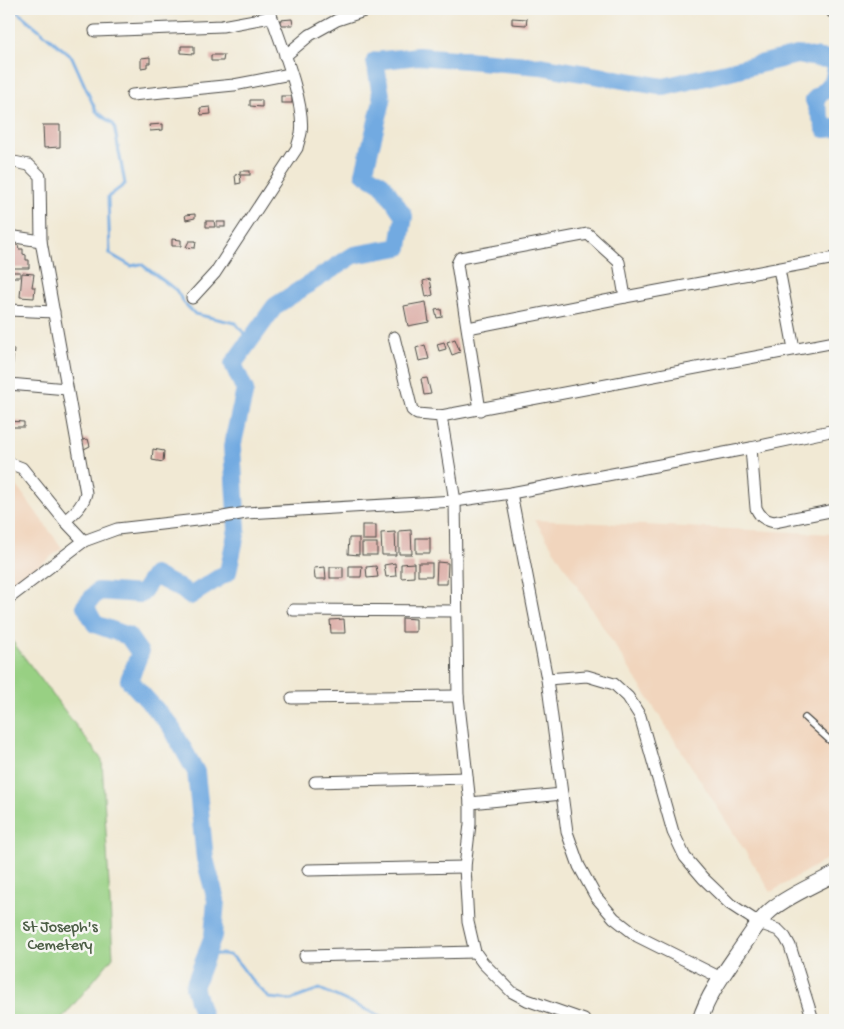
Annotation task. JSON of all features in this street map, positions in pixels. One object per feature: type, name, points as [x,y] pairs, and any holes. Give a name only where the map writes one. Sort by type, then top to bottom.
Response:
[{"type":"street","points":[[285,56],[310,35],[338,20],[370,9]]},
{"type":"street","points":[[95,31],[222,26],[270,13],[297,94],[301,118],[301,132],[297,148],[215,273],[192,298]]},
{"type":"street","points":[[132,95],[234,85],[290,74]]},
{"type":"street","points":[[9,161],[29,165],[40,176],[41,241],[86,493],[84,502],[65,521]]},
{"type":"street","points":[[480,410],[457,264],[458,259],[588,234],[619,262],[625,296]]},
{"type":"street","points":[[9,236],[41,241]]},
{"type":"street","points":[[468,328],[625,296],[835,258]]},
{"type":"street","points":[[779,269],[794,349]]},
{"type":"street","points":[[9,310],[54,312]]},
{"type":"street","points":[[394,337],[412,410],[417,414],[441,416],[835,342]]},
{"type":"street","points":[[9,384],[67,389]]},
{"type":"street","points":[[441,416],[455,501],[458,696],[470,803],[470,824],[465,867],[468,922],[475,952],[483,963],[512,992],[528,1000],[584,1020]]},
{"type":"street","points":[[9,598],[84,541],[117,528],[246,513],[455,501],[510,493],[751,448],[835,430]]},
{"type":"street","points":[[751,448],[756,508],[760,515],[774,522],[835,510]]},
{"type":"street","points":[[9,463],[22,468],[65,521],[84,541]]},
{"type":"street","points":[[510,493],[547,679],[567,832],[579,866],[596,897],[614,918],[636,936],[721,978]]},
{"type":"street","points":[[293,610],[456,611]]},
{"type":"street","points":[[547,679],[587,676],[614,684],[628,697],[640,716],[673,832],[685,856],[702,878],[730,904],[759,922],[778,930],[785,936],[790,946],[813,1020]]},
{"type":"street","points":[[292,698],[458,696]]},
{"type":"street","points":[[315,782],[467,778]]},
{"type":"street","points":[[470,803],[562,794]]},
{"type":"street","points":[[308,870],[465,867]]},
{"type":"street","points":[[700,1020],[702,1012],[721,978],[759,922],[772,909],[835,874]]},
{"type":"street","points":[[305,956],[475,952]]},
{"type":"lane","points":[[805,718],[835,745]]},
{"type":"shaded area","points":[[9,475],[62,548],[9,589]]},
{"type":"shaded area","points":[[535,520],[835,534],[835,854],[771,892]]},
{"type":"green space","name":"St Joseph's Cemetery","points":[[9,637],[102,760],[113,957],[61,1020],[9,1020]]},
{"type":"building","points":[[835,10],[835,16],[828,17],[827,11]]},
{"type":"building","points":[[512,18],[527,19],[526,25],[512,24]]},
{"type":"building","points":[[292,19],[293,25],[280,25],[280,20]]},
{"type":"building","points":[[181,46],[194,46],[194,54],[181,53]]},
{"type":"building","points":[[211,55],[224,55],[223,61],[211,61]]},
{"type":"building","points":[[150,57],[150,63],[147,63],[147,67],[141,68],[141,58]]},
{"type":"building","points":[[281,96],[292,96],[292,103],[281,103]]},
{"type":"building","points":[[250,100],[262,100],[262,107],[250,106]]},
{"type":"building","points":[[210,107],[211,114],[201,115],[200,108]]},
{"type":"building","points":[[163,124],[163,130],[150,131],[149,125]]},
{"type":"building","points":[[43,125],[60,125],[60,147],[44,148]]},
{"type":"building","points":[[240,171],[250,171],[250,175],[240,175]]},
{"type":"building","points":[[240,174],[241,183],[236,184],[235,175]]},
{"type":"building","points":[[195,214],[195,218],[186,220],[185,215]]},
{"type":"building","points":[[206,221],[214,221],[215,227],[206,227]]},
{"type":"building","points":[[217,222],[225,222],[225,227],[217,227]]},
{"type":"building","points":[[172,239],[181,240],[181,246],[172,246]]},
{"type":"building","points":[[189,241],[196,241],[195,248],[186,247]]},
{"type":"building","points":[[9,245],[18,245],[19,249],[23,249],[26,260],[29,260],[29,268],[9,268]]},
{"type":"building","points":[[9,272],[20,272],[20,277],[9,277]]},
{"type":"building","points":[[22,273],[34,274],[32,287],[35,287],[34,298],[20,297]]},
{"type":"building","points":[[430,279],[433,295],[426,297],[423,281]]},
{"type":"building","points":[[426,302],[429,322],[408,326],[404,306]]},
{"type":"building","points":[[441,309],[442,317],[437,318],[435,310]]},
{"type":"building","points":[[455,339],[460,352],[452,355],[447,342]]},
{"type":"building","points":[[444,342],[446,349],[439,351],[437,344]]},
{"type":"building","points":[[425,345],[429,359],[419,361],[416,348]]},
{"type":"building","points":[[9,349],[14,349],[12,371],[9,371]]},
{"type":"building","points":[[427,378],[431,394],[424,395],[421,379]]},
{"type":"building","points":[[9,421],[24,422],[24,427],[9,427]]},
{"type":"building","points":[[88,439],[90,446],[84,449],[82,440]]},
{"type":"building","points":[[153,449],[164,451],[163,462],[152,460]]},
{"type":"building","points":[[362,525],[376,525],[376,540],[362,540]]},
{"type":"building","points":[[411,530],[412,554],[399,554],[399,531]]},
{"type":"building","points":[[395,532],[396,555],[382,555],[381,533]]},
{"type":"building","points":[[349,538],[359,538],[359,555],[348,554]]},
{"type":"building","points":[[416,538],[430,538],[430,553],[416,553]]},
{"type":"building","points":[[362,543],[377,543],[377,555],[362,555]]},
{"type":"building","points":[[437,562],[448,563],[447,584],[436,584]]},
{"type":"building","points":[[395,563],[396,576],[386,577],[384,565]]},
{"type":"building","points":[[414,563],[414,577],[401,578],[401,564]]},
{"type":"building","points":[[418,563],[432,563],[432,576],[418,576]]},
{"type":"building","points":[[349,566],[362,566],[361,577],[349,577]]},
{"type":"building","points":[[376,566],[378,577],[367,578],[366,567]]},
{"type":"building","points":[[325,567],[326,579],[315,579],[314,568]]},
{"type":"building","points":[[330,567],[343,567],[343,578],[330,578]]},
{"type":"building","points":[[402,618],[416,619],[416,632],[402,632]]},
{"type":"building","points":[[344,619],[345,633],[331,633],[330,620]]},
{"type":"waterway","points":[[14,9],[72,57],[96,111],[114,125],[125,184],[108,197],[110,254],[131,266],[141,264],[176,290],[184,303],[195,314],[235,323],[250,340]]},
{"type":"waterway","points":[[204,1020],[194,987],[213,936],[216,900],[205,859],[196,772],[170,725],[129,680],[140,653],[128,636],[95,624],[85,606],[98,591],[141,594],[154,575],[183,590],[190,596],[228,572],[237,529],[232,447],[245,390],[233,364],[275,306],[354,255],[399,247],[404,216],[382,184],[364,173],[382,101],[375,61],[418,56],[540,66],[664,87],[797,55],[835,60]]},
{"type":"waterway","points":[[835,72],[833,82],[814,100],[825,129],[835,128]]},
{"type":"waterway","points":[[206,955],[223,954],[233,957],[269,998],[291,1000],[320,989],[389,1020]]}]
